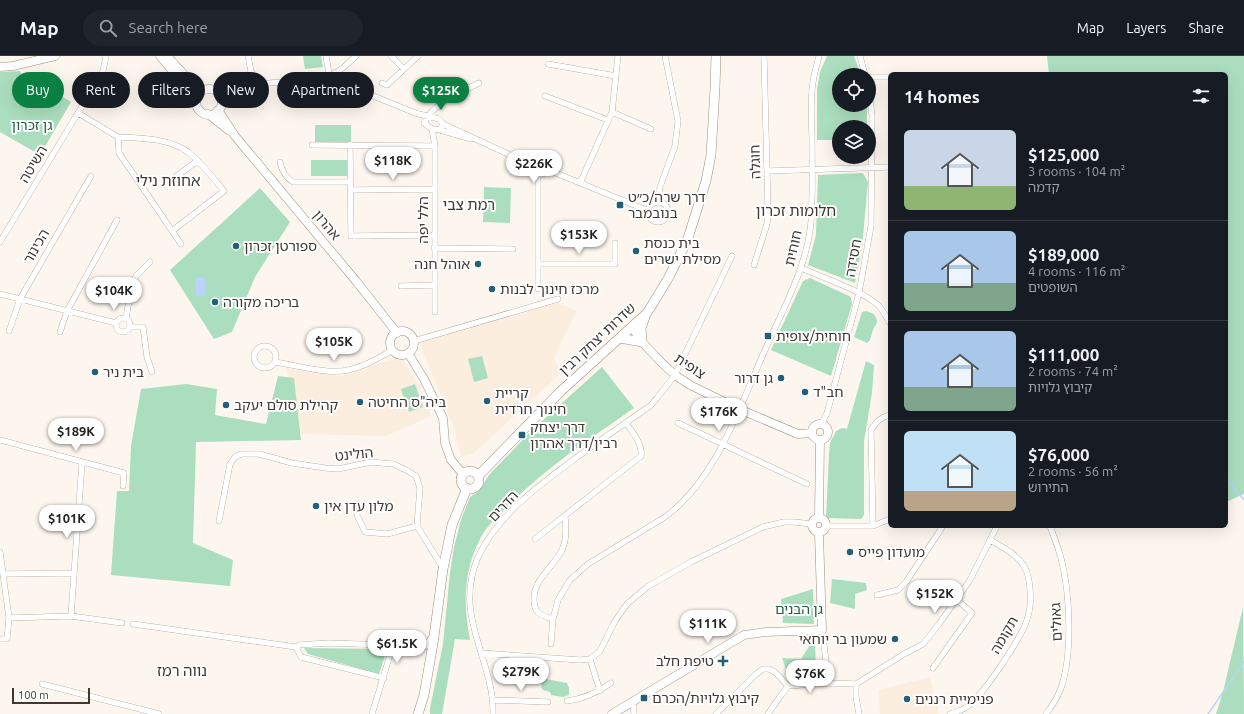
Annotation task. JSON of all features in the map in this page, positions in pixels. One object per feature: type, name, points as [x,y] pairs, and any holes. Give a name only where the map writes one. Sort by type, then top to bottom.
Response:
[{"type":"main road","name":"שדרות יצחק רבין","points":[[478,476],[561,391],[647,313],[669,277],[688,238],[706,181],[711,155],[716,56]]},
{"type":"main road","points":[[620,338],[642,342],[641,328],[647,313]]},
{"type":"main road","points":[[471,471],[475,472],[479,481],[473,488],[467,488],[462,482],[463,474],[471,471]]},
{"type":"main road","points":[[418,714],[424,695],[434,637],[443,569],[452,525],[467,488]]},
{"type":"main road","points":[[420,646],[430,643],[434,637]]},
{"type":"main road","points":[[420,646],[431,656]]},
{"type":"main road","points":[[424,695],[424,714]]},
{"type":"street","points":[[0,67],[13,66],[55,56]]},
{"type":"street","name":"השיטה","points":[[0,242],[102,71],[106,56]]},
{"type":"street","points":[[160,56],[175,72]]},
{"type":"street","points":[[167,56],[179,72]]},
{"type":"street","points":[[248,56],[251,71]]},
{"type":"street","points":[[326,56],[329,72]]},
{"type":"street","points":[[336,72],[356,56]]},
{"type":"street","points":[[391,56],[404,69]]},
{"type":"street","points":[[382,83],[387,85],[418,56]]},
{"type":"street","points":[[580,183],[612,112],[618,56]]},
{"type":"street","points":[[658,202],[660,187],[675,146],[678,121],[664,56]]},
{"type":"street","name":"חוגלה","points":[[754,265],[767,224],[768,210],[764,56]]},
{"type":"street","name":"חוחית","points":[[551,644],[553,619],[558,600],[570,580],[588,564],[676,509],[694,489],[712,461],[722,445],[739,409],[801,268],[811,223],[811,96],[813,80],[820,56]]},
{"type":"street","points":[[860,56],[863,68]]},
{"type":"street","points":[[548,64],[616,76]]},
{"type":"street","points":[[876,77],[888,77]]},
{"type":"street","points":[[427,116],[444,101],[479,83]]},
{"type":"street","points":[[545,96],[608,120]]},
{"type":"street","points":[[374,97],[416,113],[436,118],[443,124],[532,165]]},
{"type":"street","points":[[436,107],[436,118]]},
{"type":"street","points":[[197,108],[208,114],[215,113],[218,110]]},
{"type":"street","name":"אהרון","points":[[218,110],[235,136],[356,281],[397,333]]},
{"type":"street","points":[[612,112],[651,129]]},
{"type":"street","name":"חסידה","points":[[822,423],[827,413],[859,293],[871,226],[872,112]]},
{"type":"street","points":[[78,113],[118,138],[139,138],[168,142],[188,152],[224,191],[172,231]]},
{"type":"street","name":"אהרון","points":[[208,114],[235,136]]},
{"type":"street","name":"הלל יפה","points":[[427,116],[424,123],[432,129],[435,146],[435,312]]},
{"type":"street","points":[[440,130],[443,124]]},
{"type":"street","points":[[432,129],[482,142]]},
{"type":"street","points":[[118,138],[119,153],[181,244]]},
{"type":"street","points":[[312,145],[435,146]]},
{"type":"street","points":[[350,145],[351,236],[434,235]]},
{"type":"street","points":[[170,181],[197,161]]},
{"type":"street","points":[[280,162],[282,171],[287,178],[293,182],[351,182]]},
{"type":"street","points":[[532,165],[535,162],[546,166],[546,169],[649,211]]},
{"type":"street","points":[[532,165],[532,172],[538,176]]},
{"type":"street","points":[[767,171],[888,167]]},
{"type":"street","points":[[538,176],[544,173],[546,169]]},
{"type":"street","name":"הכינור","points":[[9,331],[20,299],[90,176]]},
{"type":"street","points":[[538,176],[538,289]]},
{"type":"street","points":[[351,190],[434,189]]},
{"type":"street","points":[[658,202],[664,204],[668,209],[667,216],[660,222],[653,220],[649,215],[649,211],[653,204],[658,202]]},
{"type":"street","points":[[60,332],[67,311],[117,220]]},
{"type":"street","points":[[539,264],[615,264],[615,243]]},
{"type":"street","points":[[434,248],[513,249]]},
{"type":"street","name":"הדרים","points":[[493,714],[493,700],[472,620],[470,603],[474,569],[478,557],[487,542],[528,495],[554,474],[650,406],[657,398],[675,375],[732,256]]},
{"type":"street","points":[[126,318],[133,282],[136,276],[150,262]]},
{"type":"street","points":[[801,268],[859,293],[878,305],[888,320]]},
{"type":"street","points":[[401,286],[435,285]]},
{"type":"street","points":[[0,294],[116,323]]},
{"type":"street","points":[[414,341],[558,299]]},
{"type":"street","points":[[130,327],[130,322],[126,318],[120,318],[116,323],[116,328],[125,332],[130,327],[143,327],[147,357],[152,372]]},
{"type":"street","name":"צופית","points":[[632,327],[642,342],[675,375],[690,385],[739,409],[798,434],[812,433]]},
{"type":"street","points":[[404,332],[407,333],[414,341],[413,348],[408,353],[398,354],[393,350],[391,343],[397,333],[404,332]]},
{"type":"street","points":[[274,362],[275,355],[271,348],[264,346],[260,347],[255,352],[254,359],[257,366],[260,368],[267,368],[274,362],[326,370],[347,371],[359,367],[393,350]]},
{"type":"street","points":[[408,353],[424,379],[443,418],[445,443],[451,460],[463,474]]},
{"type":"street","points":[[873,526],[871,430],[882,417],[888,416]]},
{"type":"street","points":[[535,539],[641,456],[642,450],[640,444],[626,423]]},
{"type":"street","points":[[678,423],[807,484]]},
{"type":"street","points":[[822,423],[827,426],[828,434],[826,438],[820,440],[814,437],[812,429],[815,425],[822,423]]},
{"type":"street","points":[[0,440],[124,473],[123,486]]},
{"type":"street","points":[[819,518],[820,440]]},
{"type":"street","name":"הולינט","points":[[219,521],[230,464],[235,457],[241,454],[258,454],[292,463],[324,468],[338,469],[371,462],[393,464],[416,476],[420,488],[417,526]]},
{"type":"street","points":[[71,616],[82,463]]},
{"type":"street","points":[[357,505],[357,515],[365,532],[387,534],[417,526],[443,569]]},
{"type":"street","points":[[553,619],[542,616],[537,612],[533,593],[540,578],[562,549],[565,539],[565,516]]},
{"type":"street","points":[[819,533],[814,531],[812,524],[813,520],[819,518],[825,521],[826,526]]},
{"type":"street","points":[[826,526],[873,526],[888,520]]},
{"type":"street","points":[[481,653],[580,660],[590,659],[600,651],[615,621],[627,604],[648,587],[691,562],[763,527],[784,522],[812,524]]},
{"type":"street","points":[[819,533],[824,530],[826,526]]},
{"type":"street","points":[[877,595],[898,590],[906,582],[942,528]]},
{"type":"street","points":[[768,714],[788,686],[829,683],[856,684],[923,644],[970,580],[996,528]]},
{"type":"street","name":"גאולים","points":[[1046,714],[1054,703],[1061,688],[1069,650],[1068,599],[1061,558],[1051,528]]},
{"type":"street","points":[[819,533],[822,630],[829,683]]},
{"type":"street","name":"תקומה","points":[[950,714],[966,708],[982,692],[1022,633],[1028,616],[1029,578],[1024,565],[1013,554],[990,540]]},
{"type":"street","points":[[0,552],[9,618],[7,639],[0,639]]},
{"type":"street","points":[[4,574],[74,573]]},
{"type":"street","points":[[933,668],[972,613],[956,599]]},
{"type":"street","points":[[9,618],[71,616],[122,623]]},
{"type":"street","points":[[133,624],[296,647],[300,645],[328,643],[420,646]]},
{"type":"street","points":[[612,714],[744,635],[766,632],[822,630]]},
{"type":"street","points":[[372,714],[393,645]]},
{"type":"street","points":[[296,647],[301,657],[384,678]]},
{"type":"street","points":[[590,659],[600,691]]},
{"type":"street","points":[[716,714],[763,669],[769,669],[775,672],[788,686]]},
{"type":"street","points":[[567,701],[600,691],[611,683]]},
{"type":"street","points":[[42,684],[159,714]]},
{"type":"street","points":[[856,684],[856,697],[859,714]]},
{"type":"street","points":[[493,700],[548,702]]},
{"type":"street","points":[[633,702],[634,714]]},
{"type":"shaded area","name":"קריית חינוך חרדית","points":[[557,303],[577,311],[554,357],[560,374],[474,453],[461,457],[454,428],[419,343]]},
{"type":"shaded area","name":"ביה\"ס החיטה","points":[[401,356],[420,387],[431,416],[386,436],[302,434],[286,368],[341,376]]},
{"type":"shaded area","name":"פנימיית רננים","points":[[930,677],[939,714],[880,714],[878,690]]},
{"type":"green space","points":[[303,56],[321,56],[323,67],[305,69]]},
{"type":"green space","points":[[827,56],[854,56],[858,68],[832,68],[832,112],[867,112],[867,120],[832,120],[832,140],[817,140],[817,89],[820,72]]},
{"type":"green space","points":[[1047,56],[1244,56],[1244,494],[1228,501],[1228,72],[1049,72]]},
{"type":"green space","name":"גן זכרון","points":[[20,71],[20,72],[12,72],[12,108],[64,108],[64,98],[71,102],[40,155],[0,132],[0,72]]},
{"type":"green space","points":[[315,125],[351,125],[351,143],[315,142]]},
{"type":"green space","points":[[311,160],[347,160],[347,176],[311,176]]},
{"type":"green space","points":[[863,173],[868,182],[862,247],[855,283],[808,265],[816,235],[818,175]]},
{"type":"green space","points":[[484,187],[511,188],[510,223],[483,222]]},
{"type":"green space","name":"ספורטן זכרון","points":[[260,188],[290,222],[255,277],[232,332],[214,339],[170,270]]},
{"type":"green space","points":[[810,278],[851,298],[852,304],[831,376],[771,350],[803,281]]},
{"type":"green space","points":[[866,311],[874,314],[877,319],[870,340],[867,343],[854,337],[862,312]]},
{"type":"green space","points":[[482,356],[488,378],[474,382],[468,359]]},
{"type":"green space","points":[[866,361],[874,365],[872,393],[864,441],[864,515],[861,519],[826,518],[830,443],[836,431],[842,428],[847,429]]},
{"type":"green space","points":[[602,367],[634,408],[568,454],[537,479],[489,525],[483,533],[475,550],[466,587],[466,613],[470,640],[455,639],[442,714],[430,714],[443,644],[454,547],[461,520],[470,497],[479,491],[489,475],[533,429]]},
{"type":"green space","points":[[278,376],[294,378],[301,440],[196,442],[193,543],[233,560],[230,586],[111,575],[117,491],[129,491],[131,446],[141,389],[186,384],[217,389],[215,415],[266,424]]},
{"type":"green space","points":[[415,384],[423,407],[409,412],[401,389]]},
{"type":"green space","points":[[832,579],[866,583],[867,590],[855,594],[855,609],[830,603]]},
{"type":"green space","name":"גן הבנים","points":[[813,589],[814,624],[783,623],[781,599]]},
{"type":"green space","points":[[1243,607],[1244,714],[1216,714],[1223,692]]},
{"type":"green space","points":[[815,637],[816,674],[790,680],[782,658],[801,659]]},
{"type":"green space","points":[[304,648],[387,649],[379,674],[308,654]]},
{"type":"green space","points":[[546,679],[567,683],[569,695],[563,697],[551,695],[550,692],[543,690],[541,687],[542,682]]},
{"type":"water","points":[[195,278],[205,278],[205,296],[196,296]]},
{"type":"waterway","points":[[1228,480],[1244,500]]},
{"type":"waterway","points":[[1208,714],[1244,662]]},
{"type":"place","name":"דרך שרה/כ״ט בנובמבר","points":[[620,205]]},
{"type":"place","name":"ספורטן זכרון","points":[[236,246]]},
{"type":"place","name":"בית כנסת מסילת ישרים","points":[[636,251]]},
{"type":"place","name":"אוהל חנה","points":[[478,264]]},
{"type":"place","name":"מרכז חינוך לבנות","points":[[492,289]]},
{"type":"place","name":"בריכה מקורה","points":[[215,302]]},
{"type":"place","name":"חוחית/צופית","points":[[768,336]]},
{"type":"place","name":"בית ניר","points":[[95,372]]},
{"type":"place","name":"גן דרור","points":[[781,378]]},
{"type":"place","name":"חב\"ד","points":[[805,392]]},
{"type":"place","name":"קריית חינוך חרדית","points":[[487,401]]},
{"type":"place","name":"ביה\"ס החיטה","points":[[360,402]]},
{"type":"place","name":"קהילת סולם יעקב","points":[[226,405]]},
{"type":"place","name":"דרך יצחק רבין/דרך אהרון","points":[[522,435]]},
{"type":"place","name":"מלון עדן אין","points":[[316,506]]},
{"type":"place","name":"מועדון פייס","points":[[850,552]]},
{"type":"place","name":"שמעון בר יוחאי","points":[[895,639]]},
{"type":"place","name":"טיפת חלב","points":[[723,661]]},
{"type":"place","name":"קיבוץ גלויות/הכרם","points":[[644,698]]},
{"type":"place","name":"פנימיית רננים","points":[[907,699]]},
{"type":"district","name":"אחוזת נילי","points":[[168,180]]},
{"type":"district","name":"רמת צבי","points":[[469,204]]},
{"type":"district","name":"חלומות זכרון","points":[[796,210]]},
{"type":"district","name":"נווה רמז","points":[[182,670]]}]
